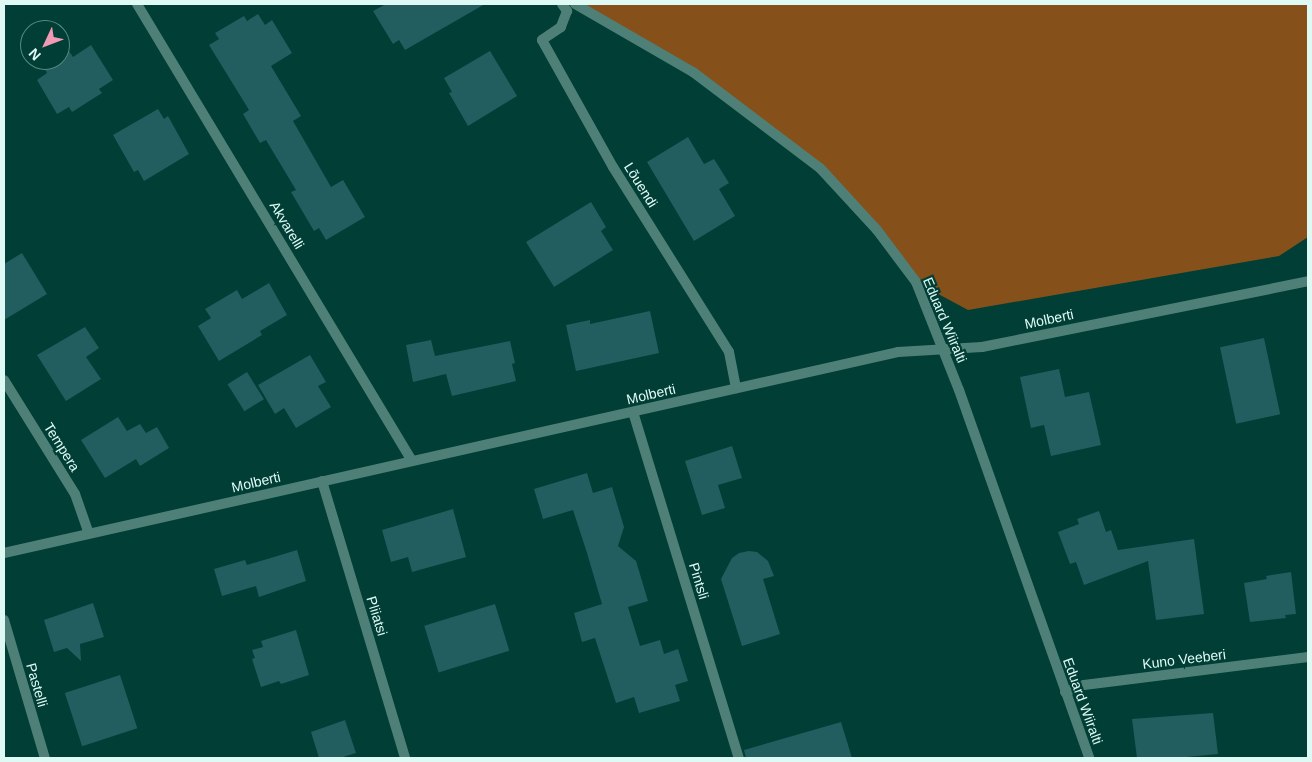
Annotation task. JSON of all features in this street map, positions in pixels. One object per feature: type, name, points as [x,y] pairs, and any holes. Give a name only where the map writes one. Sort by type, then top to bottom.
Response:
[{"type":"street","name":"Akvarelli","points":[[137,4],[412,461]]},
{"type":"street","name":"Lõuendi","points":[[562,4],[567,11],[561,27],[542,40],[613,167],[729,352],[736,388]]},
{"type":"street","name":"Eduard Wiiralti","points":[[575,4],[693,72],[820,168],[877,230],[916,282],[943,349],[1089,758]]},
{"type":"street","name":"Molberti","points":[[4,553],[898,352],[982,347],[1308,281]]},
{"type":"street","name":"Tempera","points":[[4,380],[74,494],[89,534]]},
{"type":"street","name":"Pintsli","points":[[633,412],[739,758]]},
{"type":"street","name":"Pliiatsi","points":[[322,481],[405,758]]},
{"type":"street","name":"Pastelli","points":[[4,620],[45,758]]},
{"type":"street","name":"Kuno Veeberi","points":[[1065,692],[1084,685],[1308,657]]},
{"type":"shaded area","points":[[575,4],[1308,4],[1308,237],[1279,256],[968,310],[916,282],[820,168],[693,72]]},
{"type":"building","points":[[386,4],[485,4],[405,50],[399,40],[393,44],[373,11]]},
{"type":"building","points":[[258,14],[265,25],[272,20],[292,53],[271,66],[301,116],[293,121],[331,187],[343,180],[365,217],[326,240],[319,228],[314,231],[291,192],[296,190],[266,140],[260,143],[243,114],[249,110],[209,45],[219,39],[215,33],[244,16],[247,21]]},
{"type":"building","points":[[91,45],[113,80],[99,89],[102,93],[72,112],[69,107],[57,114],[37,80],[47,73],[46,70],[70,70],[70,52],[73,57]]},
{"type":"building","points":[[490,51],[517,96],[468,126],[449,93],[452,92],[444,78]]},
{"type":"building","points":[[158,109],[164,119],[168,116],[189,154],[144,181],[138,170],[134,172],[113,135]]},
{"type":"building","points":[[688,137],[704,164],[714,159],[729,183],[719,189],[735,216],[694,241],[647,162]]},
{"type":"building","points":[[591,202],[606,227],[601,231],[613,250],[554,287],[526,242]]},
{"type":"building","points":[[22,253],[47,294],[4,320],[4,264]]},
{"type":"building","points":[[269,283],[287,315],[260,331],[262,335],[219,361],[198,326],[211,318],[205,309],[237,290],[242,299]]},
{"type":"building","points":[[650,311],[659,353],[576,371],[566,325],[590,320],[590,324]]},
{"type":"building","points":[[85,327],[99,348],[86,357],[101,379],[66,401],[37,355]]},
{"type":"building","points":[[1264,338],[1280,414],[1236,424],[1220,347]]},
{"type":"building","points":[[431,340],[435,356],[510,341],[515,363],[512,364],[516,381],[452,396],[446,374],[413,382],[406,345]]},
{"type":"building","points":[[310,355],[326,382],[318,386],[331,407],[296,428],[284,408],[275,414],[258,385]]},
{"type":"building","points":[[1059,369],[1065,397],[1089,392],[1101,445],[1051,456],[1044,425],[1031,428],[1020,377]]},
{"type":"building","points":[[247,372],[264,399],[244,411],[227,384]]},
{"type":"building","points":[[118,417],[127,431],[140,424],[146,433],[157,427],[169,448],[140,466],[136,459],[105,478],[81,440]]},
{"type":"building","points":[[732,446],[742,478],[718,485],[725,508],[702,515],[685,461]]},
{"type":"building","points":[[587,473],[593,493],[612,487],[624,527],[618,546],[636,561],[648,601],[628,607],[640,646],[660,640],[664,654],[678,649],[688,681],[675,685],[680,701],[639,713],[634,697],[616,703],[595,638],[582,642],[574,613],[602,604],[587,553],[573,510],[543,519],[534,489]]},
{"type":"building","points":[[453,509],[466,557],[412,572],[408,557],[391,562],[382,530]]},
{"type":"building","points":[[1099,511],[1106,532],[1111,530],[1118,550],[1194,539],[1204,614],[1156,620],[1148,561],[1084,585],[1076,562],[1070,564],[1058,532],[1079,524],[1077,519]]},
{"type":"building","points":[[297,550],[306,581],[259,597],[256,586],[222,596],[214,569],[245,560],[247,565]]},
{"type":"building","points":[[757,552],[768,561],[774,576],[763,579],[780,634],[742,646],[721,579],[732,558],[739,553]]},
{"type":"building","points":[[1291,572],[1296,614],[1285,615],[1286,618],[1250,622],[1244,583],[1267,579],[1266,576]]},
{"type":"building","points":[[93,603],[104,637],[80,644],[81,661],[67,648],[54,652],[44,620]]},
{"type":"building","points":[[495,604],[509,651],[439,672],[424,626]]},
{"type":"building","points":[[296,630],[309,675],[281,684],[279,681],[261,687],[252,659],[255,658],[252,650],[263,647],[261,641]]},
{"type":"building","points":[[120,675],[137,728],[82,746],[65,693]]},
{"type":"building","points":[[1213,713],[1218,754],[1176,758],[1137,758],[1132,719]]},
{"type":"building","points":[[345,720],[356,753],[340,758],[319,758],[311,732]]},
{"type":"building","points":[[841,722],[852,758],[746,758],[744,750]]}]
